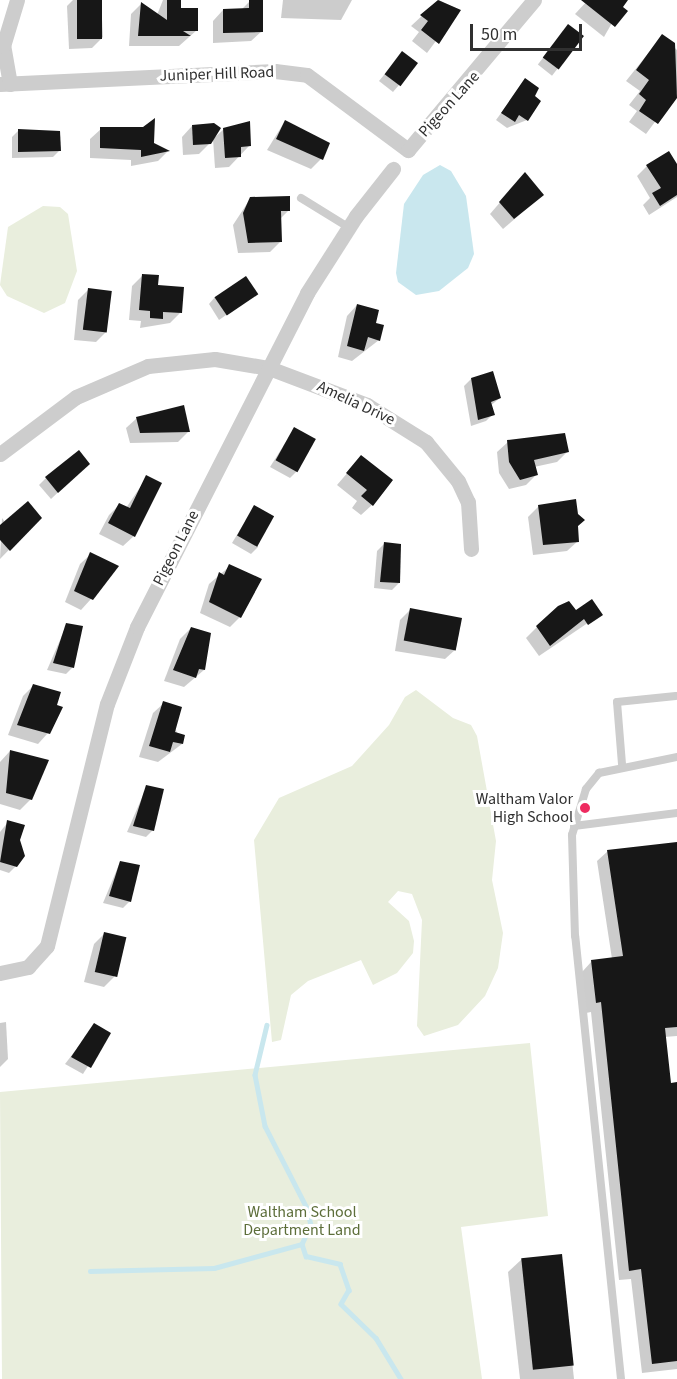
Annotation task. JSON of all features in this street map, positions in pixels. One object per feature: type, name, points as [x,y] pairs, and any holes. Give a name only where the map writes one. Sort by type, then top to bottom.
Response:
[{"type":"street","points":[[5,84],[3,46],[17,0]]},
{"type":"street","name":"Pigeon Lane","points":[[408,150],[534,0]]},
{"type":"street","name":"Juniper Hill Road","points":[[5,84],[275,71],[307,75],[408,150]]},
{"type":"street","name":"Pigeon Lane","points":[[0,973],[36,960],[47,946],[117,674],[269,368],[348,227],[393,169]]},
{"type":"street","name":"Amelia Drive","points":[[0,454],[76,397],[148,366],[215,359],[269,368],[367,405],[426,442],[458,481],[468,502],[471,549]]},
{"type":"lane","points":[[301,198],[348,227]]},
{"type":"lane","points":[[622,765],[617,702],[676,696]]},
{"type":"lane","points":[[621,1379],[576,945],[574,826],[586,789],[599,773],[622,765],[677,757]]},
{"type":"lane","points":[[574,826],[677,813]]},
{"type":"green space","points":[[43,206],[60,207],[68,214],[77,271],[65,303],[44,313],[7,296],[0,285],[8,227]]},
{"type":"green space","points":[[416,690],[453,718],[471,725],[477,736],[496,841],[492,880],[503,933],[498,968],[485,996],[458,1025],[424,1036],[417,1026],[422,920],[412,894],[398,891],[388,902],[409,921],[414,941],[413,953],[397,973],[373,985],[361,960],[308,981],[291,995],[281,1040],[272,1042],[254,840],[279,798],[352,766],[389,725],[405,697]]},
{"type":"green space","name":"Waltham School Department Land","points":[[530,1043],[548,1216],[461,1227],[482,1379],[2,1379],[0,1092]]},
{"type":"water","points":[[440,165],[451,171],[466,196],[474,254],[468,268],[439,291],[416,295],[398,282],[396,273],[404,204],[423,175]]},
{"type":"building","points":[[77,0],[102,0],[102,39],[77,39]]},
{"type":"building","points":[[167,0],[181,0],[181,8],[198,8],[198,31],[183,31],[191,36],[138,36],[141,2],[167,20]]},
{"type":"building","points":[[249,0],[263,0],[263,32],[223,33],[223,9],[249,8]]},
{"type":"building","points":[[438,0],[461,10],[439,44],[421,30],[428,21],[420,15]]},
{"type":"building","points":[[581,0],[628,0],[623,7],[628,11],[615,27]]},
{"type":"building","points":[[568,24],[584,36],[559,70],[543,58]]},
{"type":"building","points":[[662,34],[675,43],[677,98],[658,124],[639,111],[646,100],[639,94],[649,80],[636,70]]},
{"type":"building","points":[[402,51],[418,63],[401,86],[385,74]]},
{"type":"building","points":[[525,78],[539,88],[535,96],[541,101],[528,121],[519,115],[515,122],[501,113]]},
{"type":"building","points":[[155,118],[154,143],[170,151],[141,157],[141,150],[100,148],[100,127],[143,127]]},
{"type":"building","points":[[285,120],[330,143],[323,160],[276,139]]},
{"type":"building","points":[[250,121],[251,146],[241,147],[241,157],[225,158],[223,128]]},
{"type":"building","points":[[214,123],[221,128],[211,144],[193,145],[192,125]]},
{"type":"building","points":[[18,129],[60,131],[61,151],[18,152]]},
{"type":"building","points":[[669,151],[677,164],[677,195],[660,206],[652,193],[661,188],[646,165]]},
{"type":"building","points":[[525,172],[544,195],[514,219],[499,202]]},
{"type":"building","points":[[290,196],[290,211],[281,211],[282,242],[248,243],[243,213],[250,197]]},
{"type":"building","points":[[142,274],[159,275],[158,285],[184,287],[182,313],[163,312],[163,319],[150,318],[150,311],[139,310]]},
{"type":"building","points":[[246,276],[258,294],[227,315],[214,297]]},
{"type":"building","points":[[88,288],[112,291],[107,333],[83,330]]},
{"type":"building","points":[[357,304],[379,310],[376,323],[384,325],[380,341],[368,337],[364,351],[347,346]]},
{"type":"building","points":[[493,371],[501,398],[491,402],[495,415],[478,420],[471,378]]},
{"type":"building","points":[[184,405],[190,432],[140,433],[136,417]]},
{"type":"building","points":[[294,427],[316,439],[297,472],[276,460]]},
{"type":"building","points":[[565,433],[569,452],[534,460],[538,475],[520,480],[509,462],[507,440]]},
{"type":"building","points":[[79,450],[90,464],[58,493],[45,477]]},
{"type":"building","points":[[361,455],[393,480],[373,506],[361,496],[367,490],[346,473]]},
{"type":"building","points":[[146,475],[162,483],[135,537],[108,523],[119,503],[130,508]]},
{"type":"building","points":[[576,499],[578,514],[585,520],[578,526],[579,542],[543,545],[538,505]]},
{"type":"building","points":[[28,501],[42,518],[10,551],[0,540],[0,525]]},
{"type":"building","points":[[254,505],[274,516],[257,547],[237,536]]},
{"type":"building","points":[[384,542],[401,544],[400,583],[380,582]]},
{"type":"building","points":[[90,552],[119,566],[93,600],[74,591]]},
{"type":"building","points":[[229,564],[262,579],[241,618],[209,602],[219,572],[224,575]]},
{"type":"building","points":[[592,599],[603,615],[588,625],[584,619],[550,646],[536,626],[558,606],[569,601],[576,610]]},
{"type":"building","points":[[410,608],[462,618],[456,651],[404,640]]},
{"type":"building","points":[[66,623],[83,626],[74,668],[53,663]]},
{"type":"building","points":[[191,627],[211,633],[205,670],[199,669],[196,678],[173,670]]},
{"type":"building","points":[[33,684],[61,692],[57,705],[63,707],[50,734],[17,725]]},
{"type":"building","points":[[163,701],[182,707],[175,732],[185,735],[183,744],[173,742],[170,752],[149,746]]},
{"type":"building","points":[[10,750],[49,760],[32,800],[6,793]]},
{"type":"building","points":[[146,785],[164,789],[154,831],[133,826]]},
{"type":"building","points":[[7,820],[25,825],[20,840],[25,856],[17,867],[0,862]]},
{"type":"building","points":[[677,842],[677,1027],[665,1028],[671,1083],[677,1082],[677,1361],[652,1364],[641,1269],[629,1271],[601,1002],[596,1003],[591,960],[623,956],[607,850]]},
{"type":"building","points":[[120,861],[140,865],[131,902],[109,896]]},
{"type":"building","points":[[104,932],[126,937],[117,977],[95,972]]},
{"type":"building","points":[[94,1023],[111,1033],[91,1068],[71,1057]]},
{"type":"building","points":[[562,1254],[574,1365],[533,1370],[521,1258]]},
{"type":"waterway","points":[[267,1025],[255,1075],[265,1126],[307,1208],[311,1225],[302,1244],[306,1256],[340,1264],[349,1290],[341,1304],[376,1338],[401,1379]]},
{"type":"waterway","points":[[90,1271],[214,1268],[302,1244]]},
{"type":"place","name":"Waltham Valor High School","points":[[585,808]]}]
